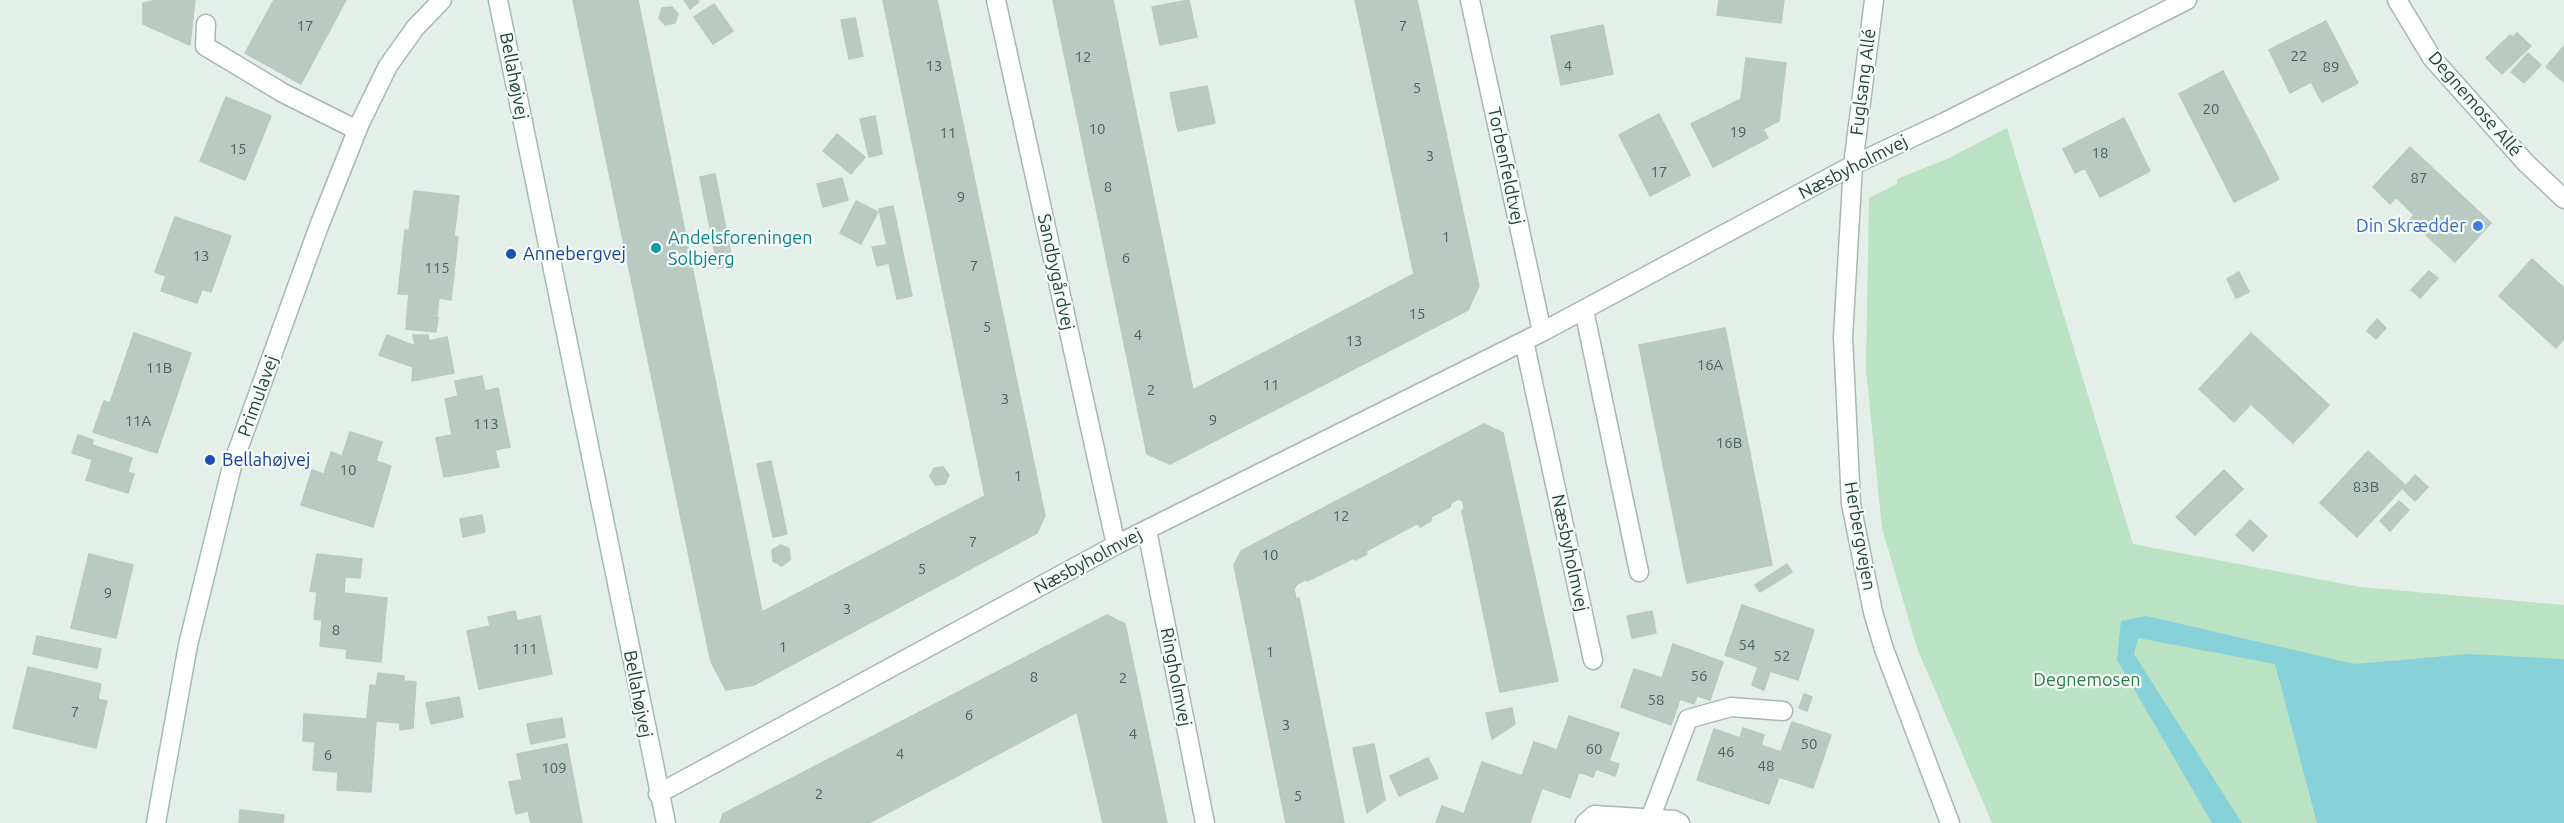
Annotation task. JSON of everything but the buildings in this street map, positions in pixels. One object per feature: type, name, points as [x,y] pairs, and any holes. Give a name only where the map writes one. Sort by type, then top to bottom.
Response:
[{"type":"street","name":"Primulavej","points":[[156,823],[188,645],[232,466],[319,226],[357,130],[388,66],[416,28],[442,0]]},
{"type":"street","name":"Bellahøjvej","points":[[498,0],[658,794],[666,823]]},
{"type":"street","name":"Sandbygårdvej","points":[[996,0],[1116,544]]},
{"type":"street","name":"Torbenfeldtvej","points":[[1470,0],[1542,332]]},
{"type":"street","name":"Fuglsang Allé","points":[[1853,165],[1874,0]]},
{"type":"street","name":"Næsbyholmvej","points":[[658,794],[1116,544],[1542,332],[1853,165],[1945,122],[2187,0]]},
{"type":"street","name":"Degnemose Allé","points":[[2397,0],[2432,58],[2526,163],[2564,199]]},
{"type":"street","points":[[206,24],[205,46],[283,93],[357,130]]},
{"type":"street","name":"Herbergvejen","points":[[1853,165],[1844,337],[1851,504],[1873,612],[1884,649],[1950,823]]},
{"type":"street","points":[[1584,310],[1639,572]]},
{"type":"street","name":"Næsbyholmvej","points":[[1524,341],[1593,660]]},
{"type":"street","name":"Ringholmvej","points":[[1147,530],[1205,823]]},
{"type":"street","points":[[1650,819],[1688,719],[1731,707],[1783,711]]},
{"type":"street","points":[[1585,823],[1594,815],[1674,820],[1680,823]]},
{"type":"green space","name":"Degnemosen","points":[[2007,128],[2133,544],[2360,587],[2564,605],[2564,823],[1992,823],[1917,648],[1882,528],[1866,369],[1869,198],[1897,184],[1897,179],[1947,159]]},
{"type":"water","name":"Degnemosen","points":[[2146,616],[2355,664],[2469,654],[2564,659],[2564,823],[2317,823],[2275,664],[2138,638],[2134,654],[2242,823],[2212,823],[2117,660],[2121,621]]},
{"type":"place","name":"Din Skrædder","points":[[2478,226]]},
{"type":"place","name":"Andelsforeningen Solbjerg","points":[[656,248]]},
{"type":"place","name":"Annebergvej","points":[[511,254]]},
{"type":"place","name":"Bellahøjvej","points":[[210,460]]}]
